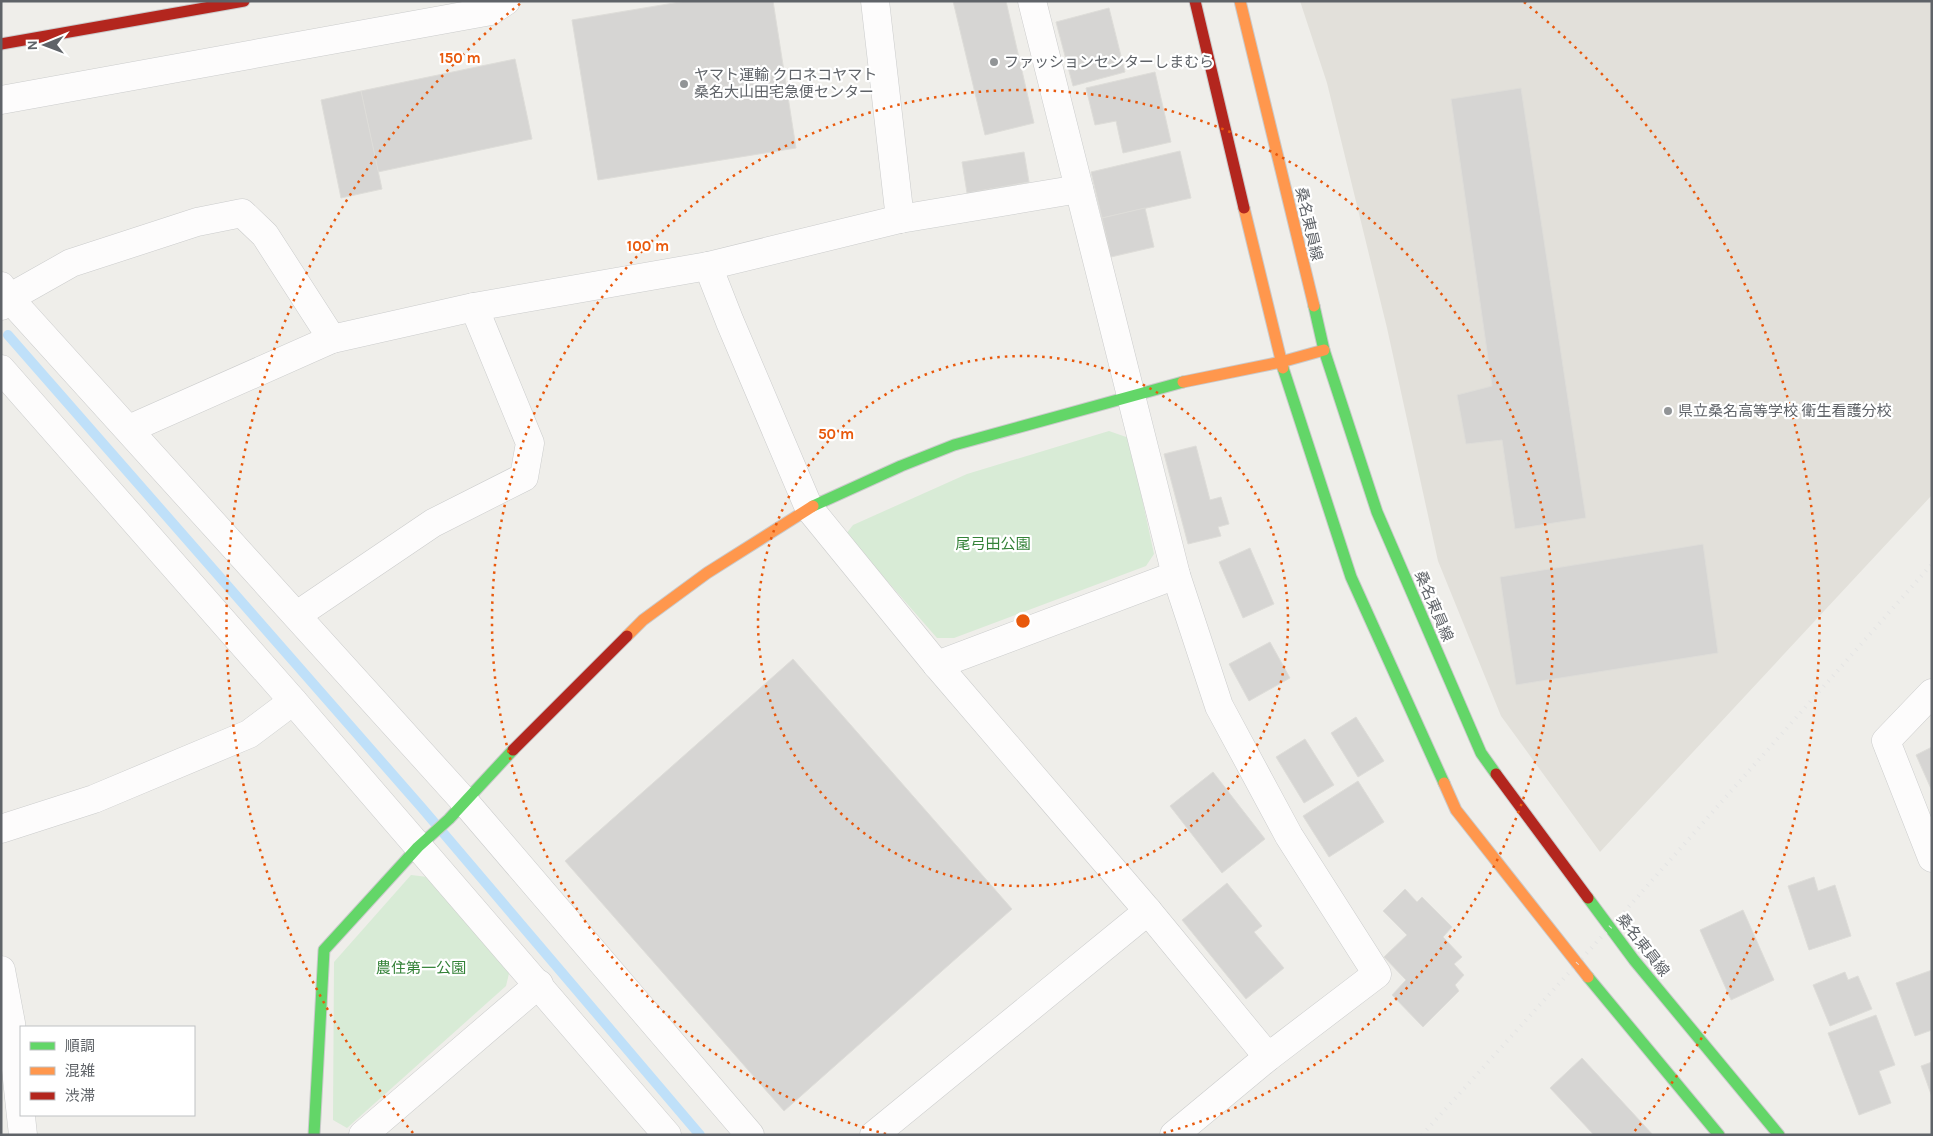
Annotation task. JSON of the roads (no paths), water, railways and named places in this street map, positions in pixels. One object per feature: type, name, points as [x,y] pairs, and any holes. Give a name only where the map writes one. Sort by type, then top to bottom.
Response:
[{"type":"main road","points":[[1,44],[244,1]]},
{"type":"main road","points":[[1196,1],[1280,362],[1352,578],[1456,810],[1617,1014],[1719,1135]]},
{"type":"main road","name":"桑名東員線","points":[[1240,1],[1324,350],[1377,512],[1481,753],[1634,960],[1779,1135]]},
{"type":"main road","points":[[314,1135],[324,950],[423,842],[457,811],[527,734],[643,620],[707,573],[809,508],[901,466],[954,445],[1132,394],[1220,372],[1280,362],[1324,350]]},
{"type":"street","points":[[1,100],[491,11],[506,1]]},
{"type":"street","points":[[875,1],[900,219]]},
{"type":"street","points":[[1032,1],[1176,575],[1219,706],[1289,836],[1377,974],[1268,1057],[1174,1135]]},
{"type":"street","points":[[129,429],[332,339],[474,307],[708,266],[900,219],[1079,189]]},
{"type":"street","points":[[332,339],[265,235],[242,213],[197,222],[71,263],[4,297],[129,429],[297,615],[457,811],[750,1135]]},
{"type":"street","points":[[708,266],[809,508],[936,665],[1148,911],[1268,1057]]},
{"type":"street","points":[[297,615],[433,523],[524,477],[530,443],[474,307]]},
{"type":"street","points":[[1,368],[293,702],[423,842],[539,984],[667,1135]]},
{"type":"street","points":[[936,665],[1176,575]]},
{"type":"street","points":[[1932,693],[1886,741],[1932,858]]},
{"type":"street","points":[[1,828],[94,799],[249,734],[293,702]]},
{"type":"street","points":[[874,1135],[1148,911]]},
{"type":"street","points":[[1,970],[11,1023],[20,1107]]},
{"type":"street","points":[[363,1135],[539,984]]},
{"type":"street","points":[[21,1116],[23,1135]]},
{"type":"waterway","points":[[8,335],[422,808],[700,1135]]},
{"type":"railway","points":[[1422,1135],[1633,902],[1932,564]]},
{"type":"place","name":"ファッションセンターしまむら","points":[[994,62]]},
{"type":"place","name":"ヤマト運輸 クロネコヤマト 桑名大山田宅急便センター","points":[[684,84]]},
{"type":"place","name":"県立桑名高等学校 衛生看護分校","points":[[1668,411]]},
{"type":"park label","name":"尾弓田公園","points":[[993,544]]},
{"type":"park label","name":"農住第一公園","points":[[421,968]]}]
